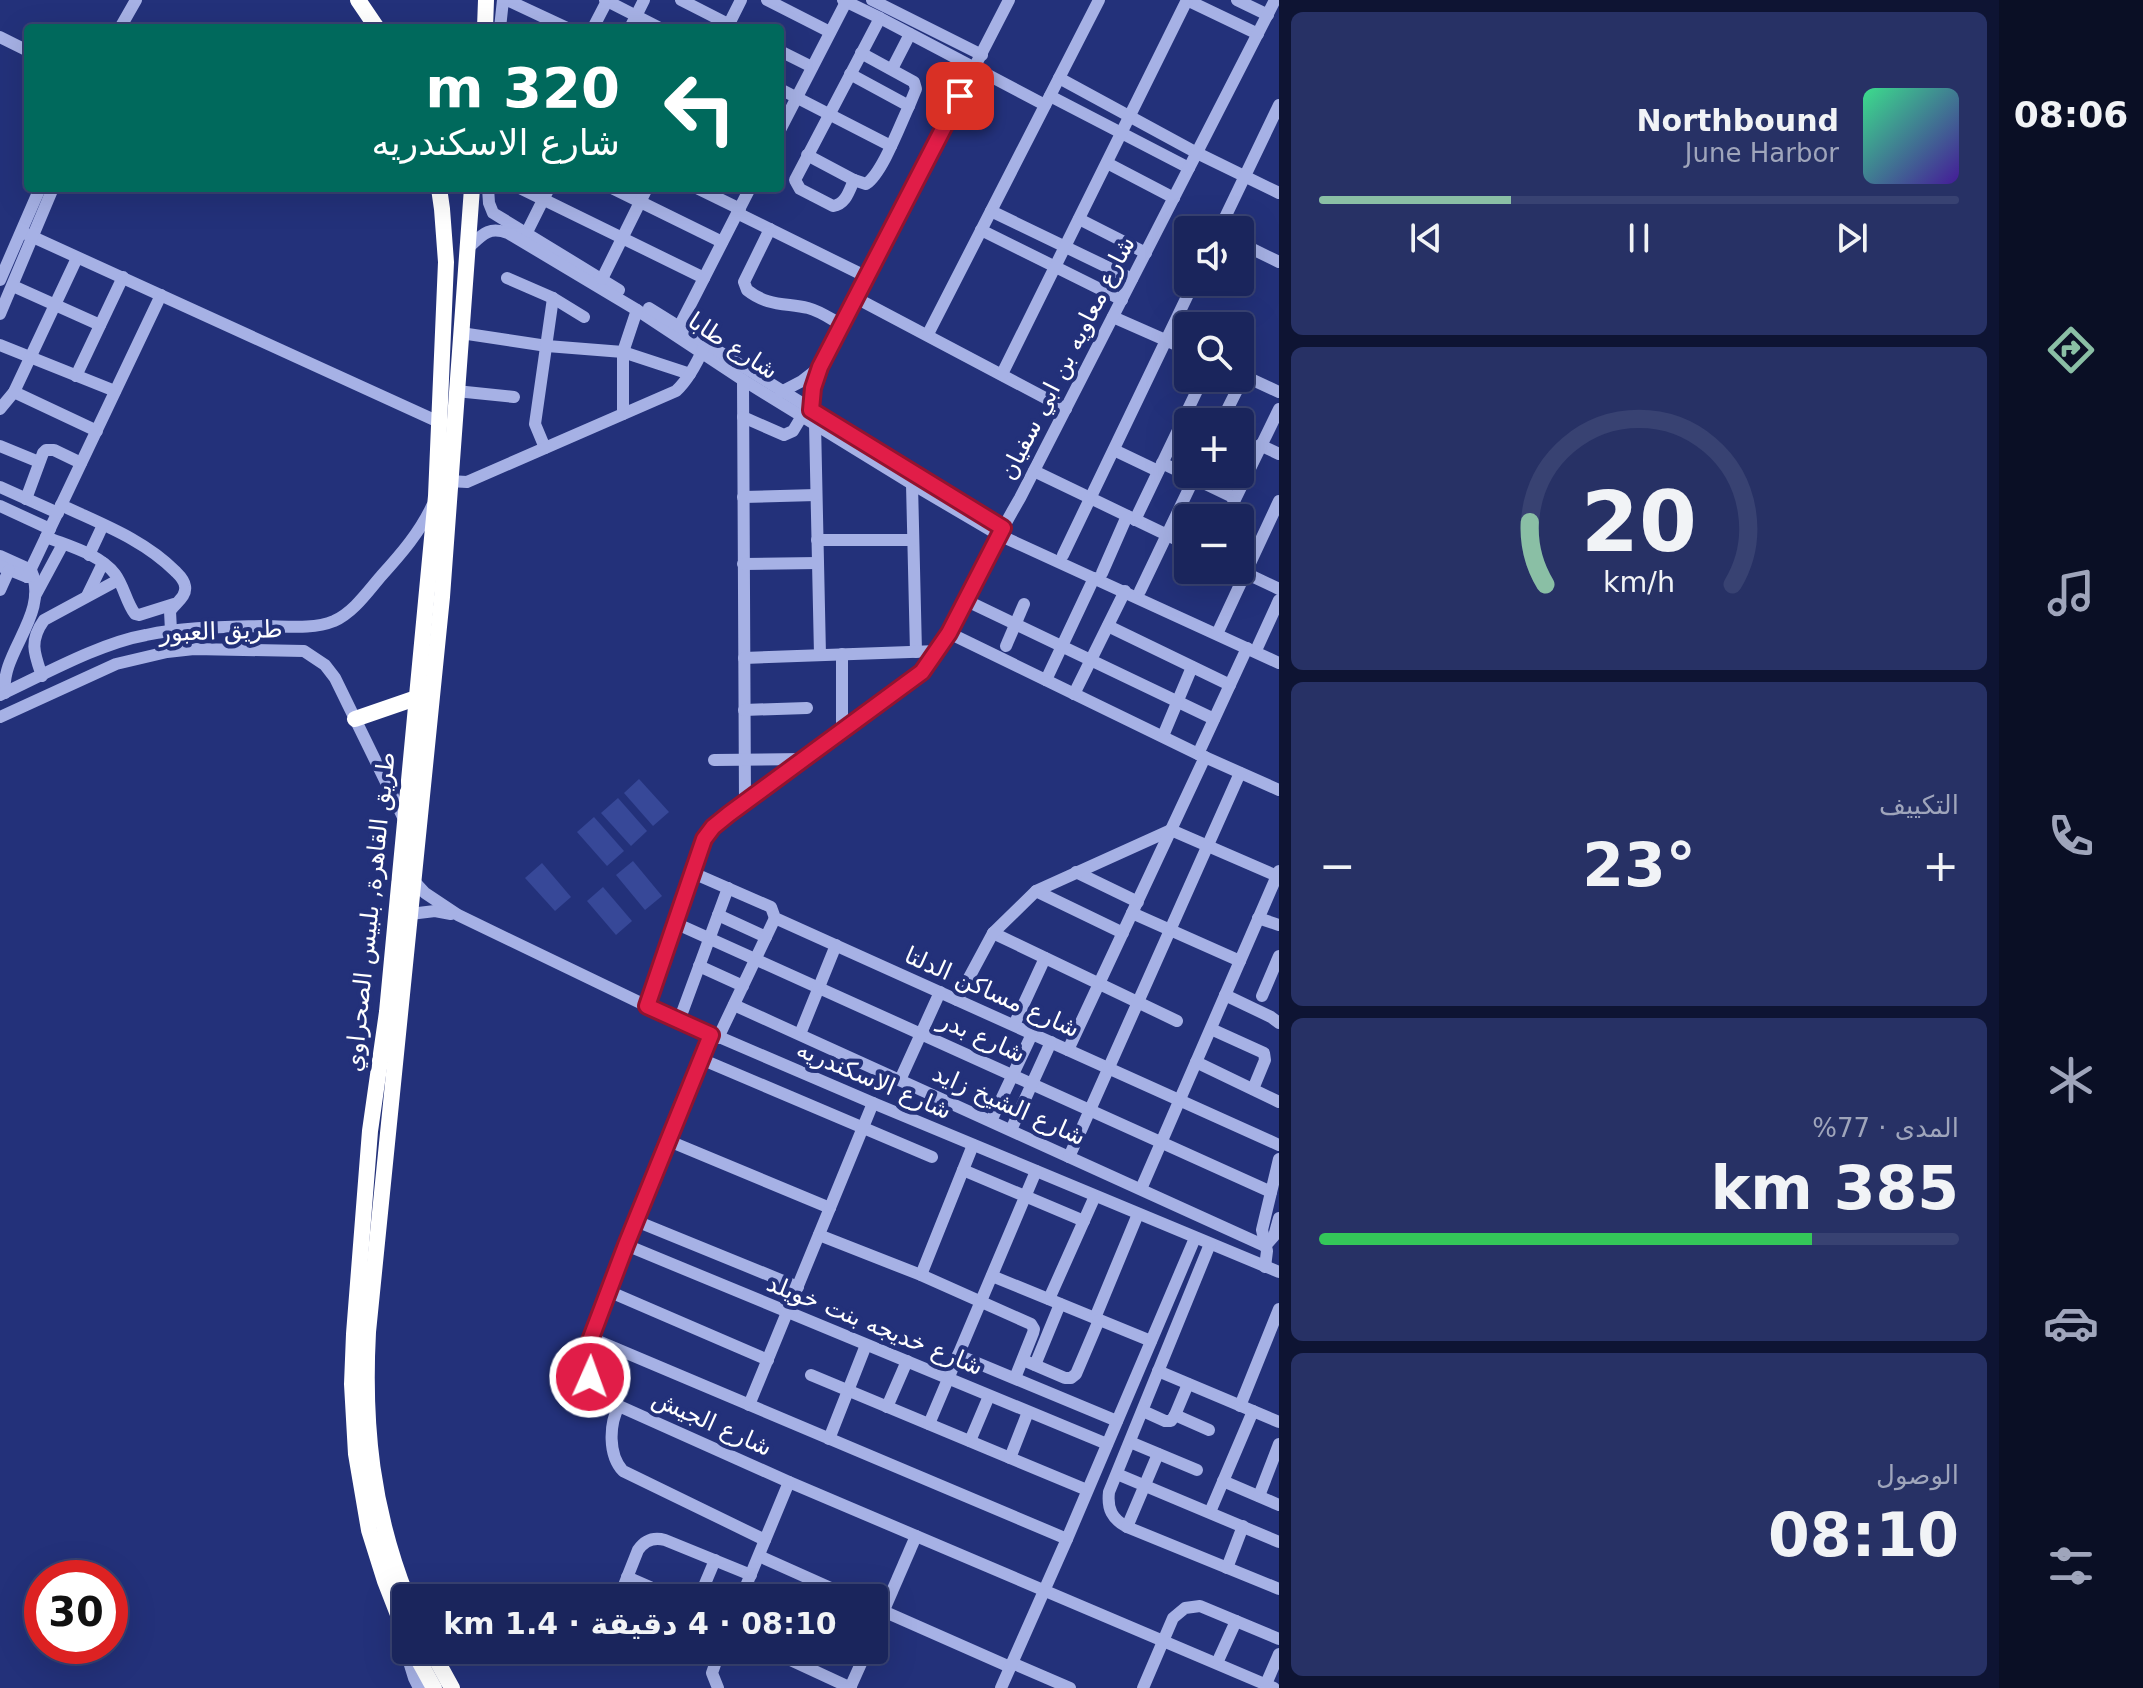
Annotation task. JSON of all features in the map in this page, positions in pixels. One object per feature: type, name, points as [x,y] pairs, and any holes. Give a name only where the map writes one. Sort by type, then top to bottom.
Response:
[{"type":"highway","points":[[358,0],[374,24]]},
{"type":"highway","points":[[485,24],[486,0]]},
{"type":"highway","name":"طريق القاهرة, بلبيس الصحراوي","points":[[392,1587],[380,1567],[365,1511],[353,1417],[354,1334],[370,1131],[387,1012],[436,496],[446,262],[440,192]]},
{"type":"highway","name":"طريق القاهرة, بلبيس الصحراوي","points":[[397,1584],[369,1451],[365,1380],[442,597],[472,192]]},
{"type":"highway","points":[[355,719],[416,698]]},
{"type":"highway","points":[[374,1099],[381,1104],[393,1102]]},
{"type":"highway","points":[[370,1131],[378,1126],[390,1132]]},
{"type":"highway","points":[[421,1664],[434,1688]]},
{"type":"highway","points":[[439,1664],[452,1688]]},
{"type":"street","points":[[126,24],[136,0]]},
{"type":"street","points":[[501,24],[505,0],[558,24]]},
{"type":"street","points":[[595,24],[606,0],[652,24]]},
{"type":"street","points":[[632,24],[644,0]]},
{"type":"street","points":[[681,0],[725,24]]},
{"type":"street","points":[[732,24],[741,0]]},
{"type":"street","points":[[767,0],[830,32]]},
{"type":"street","points":[[872,0],[982,55]]},
{"type":"street","points":[[820,655],[816,495],[809,416],[813,388],[820,367],[1009,0]]},
{"type":"street","points":[[928,334],[1099,0]]},
{"type":"street","points":[[1002,374],[1187,0],[1258,34]]},
{"type":"street","points":[[1237,0],[1268,15]]},
{"type":"street","name":"شارع معاويه بن ابي سفيان","points":[[647,1006],[704,839],[713,827],[910,683],[938,651],[1034,471],[1275,0]]},
{"type":"street","points":[[784,122],[844,1],[975,68],[1122,133],[1189,168]]},
{"type":"street","points":[[854,180],[845,200],[837,206],[800,189],[796,184],[796,177],[807,155],[880,18]]},
{"type":"street","points":[[892,69],[910,34]]},
{"type":"street","points":[[0,37],[24,49]]},
{"type":"street","points":[[784,53],[812,67]]},
{"type":"street","points":[[807,155],[862,184],[870,181],[891,146],[916,86],[911,79],[861,53]]},
{"type":"street","points":[[850,74],[909,106]]},
{"type":"street","points":[[1059,78],[1197,153],[1279,193]]},
{"type":"street","points":[[784,91],[891,146]]},
{"type":"street","points":[[1226,216],[1244,177],[1275,125],[1279,105]]},
{"type":"street","points":[[1107,163],[1174,198]]},
{"type":"street","points":[[0,314],[13,286],[39,192]]},
{"type":"street","points":[[0,280],[51,192]]},
{"type":"street","name":"شارع طابا","points":[[488,192],[490,209],[510,229],[637,310],[781,392],[809,416],[912,484],[1001,531],[1140,591],[1218,631]]},
{"type":"street","points":[[620,192],[722,242]]},
{"type":"street","points":[[602,279],[645,192]]},
{"type":"street","points":[[704,192],[867,277]]},
{"type":"street","points":[[679,327],[748,192]]},
{"type":"street","points":[[527,232],[546,194],[623,238],[704,278]]},
{"type":"street","points":[[991,211],[1132,279]]},
{"type":"street","points":[[1079,219],[1146,253]]},
{"type":"street","points":[[468,248],[493,229],[510,229]]},
{"type":"street","name":"شارع طابا","points":[[510,229],[527,232],[679,327],[743,380],[1001,531],[1063,555],[1125,591],[1253,647],[1279,663]]},
{"type":"street","points":[[770,229],[744,282],[745,287],[763,299],[784,306],[815,310],[842,325]]},
{"type":"street","points":[[981,230],[1122,300]]},
{"type":"street","points":[[27,235],[441,423]]},
{"type":"street","points":[[1254,250],[1279,262]]},
{"type":"street","points":[[1,408],[14,392],[77,258]]},
{"type":"street","points":[[76,376],[123,277]]},
{"type":"street","points":[[507,278],[553,298],[584,317]]},
{"type":"street","points":[[13,286],[100,325]]},
{"type":"street","points":[[2,693],[1,668],[48,533],[161,295]]},
{"type":"street","points":[[1063,555],[1187,296]]},
{"type":"street","points":[[545,448],[535,424],[553,298]]},
{"type":"street","points":[[856,298],[1066,409]]},
{"type":"street","points":[[623,414],[623,352],[637,310]]},
{"type":"street","points":[[1113,317],[1174,344]]},
{"type":"street","points":[[461,333],[547,346],[623,352],[690,374]]},
{"type":"street","points":[[0,345],[115,391]]},
{"type":"street","points":[[449,481],[467,482],[676,391],[685,384],[703,348]]},
{"type":"street","points":[[781,392],[820,367]]},
{"type":"street","points":[[743,380],[745,803]]},
{"type":"street","points":[[1254,381],[1279,392]]},
{"type":"street","points":[[456,391],[514,397]]},
{"type":"street","points":[[14,392],[97,431]]},
{"type":"street","points":[[1232,504],[1279,409]]},
{"type":"street","points":[[743,417],[784,435],[809,416]]},
{"type":"street","points":[[1046,680],[1098,575],[1174,438]]},
{"type":"street","points":[[1260,445],[1279,454]]},
{"type":"street","points":[[0,446],[39,462]]},
{"type":"street","points":[[26,499],[44,451],[51,449],[81,463]]},
{"type":"street","points":[[1114,450],[1174,471]]},
{"type":"street","points":[[1034,471],[1174,539]]},
{"type":"street","points":[[912,484],[916,652]]},
{"type":"street","points":[[0,487],[103,525],[151,550],[181,577],[185,585],[184,595],[174,604],[169,615],[171,631]]},
{"type":"street","points":[[1140,591],[1189,488]]},
{"type":"street","points":[[1217,488],[1235,498]]},
{"type":"street","points":[[743,497],[816,495]]},
{"type":"street","name":"طريق العبور","points":[[2,693],[120,641],[146,635],[216,628],[307,626],[332,621],[354,606],[410,543],[436,496]]},
{"type":"street","points":[[1254,553],[1275,519],[1279,501]]},
{"type":"street","points":[[0,506],[67,546],[103,563],[118,580],[135,614],[174,604]]},
{"type":"street","points":[[89,555],[103,525]]},
{"type":"street","points":[[817,540],[913,540]]},
{"type":"street","points":[[33,581],[54,564],[67,546]]},
{"type":"street","points":[[0,556],[33,581],[44,620]]},
{"type":"street","points":[[87,596],[103,563]]},
{"type":"street","points":[[743,564],[818,563]]},
{"type":"street","points":[[0,590],[4,568],[33,581]]},
{"type":"street","points":[[1254,578],[1279,589]]},
{"type":"street","points":[[42,676],[34,652],[34,640],[44,620],[118,580]]},
{"type":"street","points":[[1218,631],[1237,584]]},
{"type":"street","points":[[1074,694],[1125,591]]},
{"type":"street","points":[[965,600],[1214,719]]},
{"type":"street","points":[[1068,1050],[1171,830],[1214,719],[1279,600]]},
{"type":"street","points":[[1006,646],[1024,604]]},
{"type":"street","points":[[304,651],[311,639],[307,626]]},
{"type":"street","points":[[1108,626],[1230,685]]},
{"type":"street","points":[[949,633],[1279,790]]},
{"type":"street","name":"شارع طابا","points":[[1253,647],[1279,655]]},
{"type":"street","name":"طريق العبور","points":[[0,717],[116,664],[141,657],[194,649],[304,651],[319,659],[330,671],[404,819]]},
{"type":"street","points":[[744,658],[938,651]]},
{"type":"street","points":[[842,654],[842,732]]},
{"type":"street","points":[[1163,736],[1192,667]]},
{"type":"street","points":[[744,710],[807,708]]},
{"type":"street","points":[[714,760],[805,759]]},
{"type":"street","points":[[1069,1157],[1240,773]]},
{"type":"street","points":[[957,1000],[993,933],[1036,891],[1171,830],[1278,873],[1161,1142],[1122,1207]]},
{"type":"street","points":[[1076,872],[1170,930],[1240,961]]},
{"type":"street","name":"شارع مساكن الدلتا","points":[[693,873],[771,907],[775,918],[1279,1145]]},
{"type":"street","name":"شارع الاسكندريه","points":[[413,880],[425,893],[458,915],[679,1021],[1279,1272]]},
{"type":"street","points":[[679,1021],[728,888]]},
{"type":"street","points":[[1036,891],[1123,933]]},
{"type":"street","name":"شارع الاسكندريه","points":[[410,914],[435,911],[458,915]]},
{"type":"street","points":[[718,915],[766,937]]},
{"type":"street","name":"شارع الجيش","points":[[775,918],[734,1005],[701,1059],[608,1291],[586,1351],[586,1364],[597,1389],[619,1406],[789,1482],[1270,1686]]},
{"type":"street","points":[[1258,918],[1279,925]]},
{"type":"street","name":"شارع بدر","points":[[675,923],[1271,1192]]},
{"type":"street","points":[[993,933],[1177,1021]]},
{"type":"street","points":[[800,1034],[836,945]]},
{"type":"street","points":[[1262,996],[1279,956]]},
{"type":"street","points":[[1014,1025],[1045,958]]},
{"type":"street","points":[[699,966],[743,986]]},
{"type":"street","points":[[900,1080],[940,992]]},
{"type":"street","points":[[1225,995],[1279,1023]]},
{"type":"street","name":"شارع الشيخ زايد","points":[[734,1005],[1265,1246]]},
{"type":"street","points":[[1211,1029],[1264,1053],[1265,1060],[1253,1089]]},
{"type":"street","points":[[991,1121],[1032,1034]]},
{"type":"street","points":[[1011,1130],[1051,1042]]},
{"type":"street","points":[[701,1059],[932,1157]]},
{"type":"street","points":[[1196,1062],[1279,1102]]},
{"type":"street","points":[[749,1405],[873,1103]]},
{"type":"street","points":[[669,1141],[830,1208]]},
{"type":"street","points":[[921,1275],[973,1145]]},
{"type":"street","points":[[1265,1267],[1267,1256],[1262,1230],[1279,1159]]},
{"type":"street","points":[[963,1170],[1084,1221]]},
{"type":"street","points":[[929,1424],[1036,1171]]},
{"type":"street","points":[[1015,1378],[1029,1362],[1095,1196]]},
{"type":"street","points":[[1029,1362],[1065,1378],[1074,1376],[1138,1214]]},
{"type":"street","points":[[1265,1246],[1274,1236],[1279,1218]]},
{"type":"street","points":[[636,1221],[798,1287]]},
{"type":"street","points":[[819,1235],[921,1275],[1033,1326],[1029,1362]]},
{"type":"street","points":[[1001,1688],[1195,1238]]},
{"type":"street","points":[[1210,1244],[1109,1492],[1109,1509],[1119,1523],[1127,1527],[1279,1589]]},
{"type":"street","name":"شارع خديجه بنت خويلد","points":[[626,1245],[1107,1444]]},
{"type":"street","points":[[992,1276],[1151,1341]]},
{"type":"street","points":[[608,1291],[768,1360]]},
{"type":"street","points":[[1210,1512],[1279,1309]]},
{"type":"street","points":[[591,1338],[1067,1539]]},
{"type":"street","points":[[829,1439],[866,1345]]},
{"type":"street","points":[[958,1355],[1117,1421]]},
{"type":"street","points":[[887,1407],[907,1361]]},
{"type":"street","points":[[1158,1371],[1279,1422]]},
{"type":"street","points":[[811,1375],[1087,1490]]},
{"type":"street","points":[[1143,1411],[1171,1421],[1188,1384]]},
{"type":"street","points":[[970,1441],[989,1396]]},
{"type":"street","points":[[619,1406],[612,1422],[612,1431],[614,1458],[623,1471],[765,1540]]},
{"type":"street","points":[[1010,1458],[1028,1412]]},
{"type":"street","points":[[1175,1415],[1209,1430]]},
{"type":"street","points":[[1130,1442],[1197,1470]]},
{"type":"street","points":[[1259,1496],[1276,1464],[1279,1444]]},
{"type":"street","points":[[1127,1527],[1158,1454]]},
{"type":"street","points":[[1117,1474],[1278,1538]]},
{"type":"street","points":[[1223,1481],[1279,1505]]},
{"type":"street","points":[[747,1584],[789,1482]]},
{"type":"street","points":[[1227,1568],[1243,1526]]},
{"type":"street","points":[[888,1591],[916,1536]]},
{"type":"street","points":[[624,1584],[638,1550],[653,1539],[665,1540],[751,1575]]},
{"type":"street","points":[[759,1556],[822,1584]]},
{"type":"street","points":[[705,1584],[715,1560]]},
{"type":"street","points":[[627,1577],[643,1584]]},
{"type":"street","points":[[1143,1688],[1173,1618],[1185,1608],[1200,1606],[1279,1639]]},
{"type":"street","points":[[888,1613],[1070,1688]]},
{"type":"street","points":[[1217,1663],[1236,1621]]},
{"type":"street","points":[[1270,1686],[1279,1654]]},
{"type":"street","points":[[411,1664],[415,1685]]},
{"type":"street","points":[[799,1664],[850,1688],[861,1664]]},
{"type":"shaded area","points":[[639,779],[669,812],[653,826],[624,793]]},
{"type":"shaded area","points":[[618,798],[647,831],[631,846],[601,813]]},
{"type":"shaded area","points":[[594,817],[624,851],[607,866],[577,832]]},
{"type":"shaded area","points":[[633,861],[662,896],[645,910],[616,875]]},
{"type":"shaded area","points":[[542,863],[571,897],[555,911],[525,878]]},
{"type":"shaded area","points":[[603,887],[632,921],[616,935],[587,901]]},
{"type":"route","points":[[590,1377],[586,1351],[711,1035],[647,1006],[704,839],[729,814],[922,672],[949,633],[1003,528],[811,410],[813,388],[820,367],[960,96]]}]
